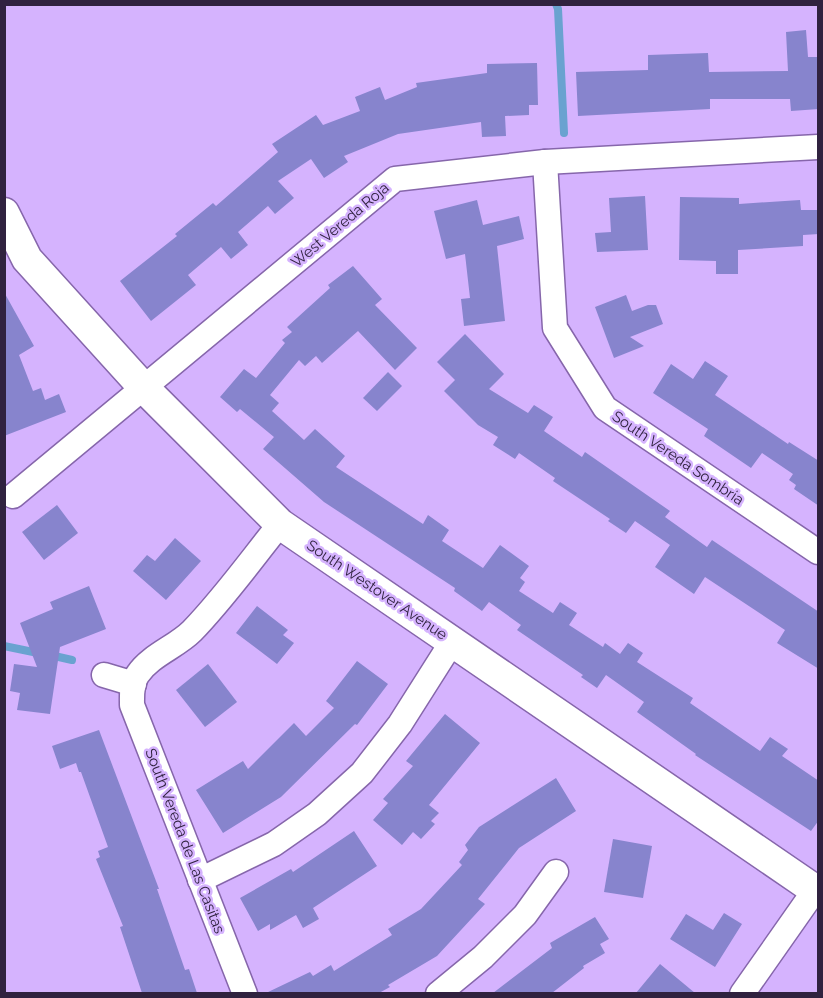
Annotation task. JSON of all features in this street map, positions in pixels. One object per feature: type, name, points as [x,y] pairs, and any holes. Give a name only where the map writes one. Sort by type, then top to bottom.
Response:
[{"type":"street","name":"West Vereda Roja","points":[[13,496],[395,178],[545,162],[819,147]]},
{"type":"street","name":"South Vereda Sombria","points":[[545,162],[555,328],[604,408],[819,552]]},
{"type":"street","name":"South Westover Avenue","points":[[4,213],[27,259],[143,387],[280,524],[817,891]]},
{"type":"street","points":[[104,675],[133,686],[137,675],[153,659],[189,634],[207,615],[280,524]]},
{"type":"street","points":[[200,880],[274,844],[318,814],[362,773],[400,724],[452,642]]},
{"type":"street","name":"South Vereda de Las Casitas","points":[[133,686],[132,705],[246,993]]},
{"type":"street","points":[[438,993],[483,957],[525,915],[556,872]]},
{"type":"street","points":[[742,993],[817,891]]},
{"type":"building","points":[[806,30],[808,57],[819,57],[819,109],[791,111],[790,99],[710,99],[710,109],[578,116],[576,72],[648,70],[648,55],[708,53],[709,72],[788,71],[786,32]]},
{"type":"building","points":[[537,63],[538,105],[529,105],[529,115],[505,116],[506,136],[482,137],[481,122],[398,134],[344,156],[348,162],[324,178],[311,159],[278,181],[294,198],[275,214],[268,206],[238,232],[248,245],[231,259],[221,247],[188,275],[196,285],[151,321],[120,281],[177,236],[175,234],[213,203],[216,206],[278,152],[272,144],[316,115],[323,125],[360,111],[355,97],[380,87],[385,100],[417,87],[416,83],[487,73],[487,64]]},
{"type":"building","points":[[645,196],[648,250],[597,252],[595,233],[611,232],[609,198]]},
{"type":"building","points":[[680,197],[739,198],[739,204],[800,200],[801,210],[819,210],[819,234],[803,235],[803,246],[738,250],[738,274],[716,274],[716,261],[679,260]]},
{"type":"building","points":[[477,200],[483,225],[519,216],[524,239],[497,246],[505,321],[464,326],[461,299],[470,298],[465,254],[446,259],[434,211]]},
{"type":"building","points":[[353,266],[382,299],[375,305],[417,348],[395,370],[358,331],[322,363],[316,356],[305,366],[299,360],[270,395],[279,403],[272,411],[304,440],[315,429],[345,456],[336,467],[423,524],[428,515],[449,530],[442,541],[483,568],[500,545],[529,566],[520,578],[525,582],[519,591],[553,613],[560,602],[577,613],[569,625],[603,647],[605,643],[620,654],[628,643],[643,653],[637,662],[693,698],[690,703],[760,751],[770,737],[788,749],[782,756],[819,781],[819,820],[811,831],[695,755],[637,712],[644,702],[606,675],[597,688],[581,677],[583,675],[517,630],[521,625],[489,602],[482,611],[454,591],[455,588],[324,502],[263,449],[274,437],[240,409],[237,412],[220,397],[244,369],[256,378],[285,343],[282,340],[292,332],[287,327],[330,288],[328,285]]},
{"type":"building","points":[[4,292],[34,346],[19,355],[33,391],[41,388],[45,400],[59,394],[66,412],[4,436]]},
{"type":"building","points":[[626,295],[632,311],[648,305],[656,305],[663,324],[630,337],[644,346],[614,358],[595,307]]},
{"type":"building","points":[[465,334],[504,374],[489,389],[528,413],[534,405],[553,417],[544,431],[582,457],[585,452],[670,511],[665,517],[707,547],[712,540],[819,612],[819,669],[777,643],[785,630],[705,577],[694,594],[655,567],[670,545],[635,521],[626,533],[608,521],[610,519],[553,481],[555,478],[519,453],[515,459],[493,445],[498,437],[478,425],[444,391],[455,380],[437,362]]},
{"type":"building","points":[[705,361],[728,376],[715,395],[788,444],[789,442],[819,461],[819,506],[794,489],[796,485],[789,480],[793,474],[762,453],[751,468],[704,436],[708,429],[653,393],[671,364],[693,379]]},
{"type":"building","points":[[388,372],[402,386],[377,411],[363,398]]},
{"type":"building","points":[[57,505],[78,533],[44,560],[22,532]]},
{"type":"building","points":[[175,538],[201,561],[166,600],[133,571],[147,555],[155,561]]},
{"type":"building","points":[[89,586],[106,629],[60,647],[50,714],[17,710],[20,693],[10,691],[14,664],[37,667],[20,623],[53,609],[50,602]]},
{"type":"building","points":[[257,606],[288,630],[283,635],[294,643],[277,664],[236,633]]},
{"type":"building","points":[[357,661],[388,684],[357,725],[355,724],[281,797],[223,833],[196,790],[243,761],[248,769],[294,723],[306,736],[334,708],[326,701]]},
{"type":"building","points":[[208,664],[237,702],[205,727],[176,690]]},
{"type":"building","points":[[445,714],[480,743],[429,805],[439,813],[431,821],[435,824],[421,839],[413,832],[402,845],[373,820],[388,803],[383,799],[413,766],[406,761]]},
{"type":"building","points":[[99,730],[159,889],[157,889],[185,970],[189,969],[197,993],[142,993],[120,927],[123,926],[96,859],[100,857],[98,851],[108,847],[81,772],[76,763],[60,769],[52,746]]},
{"type":"building","points":[[556,778],[576,811],[519,848],[478,899],[485,904],[437,956],[388,985],[390,987],[379,993],[266,993],[310,972],[313,976],[331,965],[334,971],[392,935],[388,929],[421,909],[462,865],[459,862],[468,850],[465,845],[479,827]]},
{"type":"building","points":[[354,831],[377,866],[313,908],[319,919],[303,928],[296,915],[270,930],[270,924],[258,931],[240,898],[291,869],[293,872]]},
{"type":"building","points":[[613,839],[652,846],[643,898],[604,892]]},
{"type":"building","points":[[724,913],[742,924],[715,967],[670,939],[686,914],[713,930]]},
{"type":"building","points":[[595,917],[609,939],[600,944],[605,953],[583,966],[584,968],[552,993],[493,993],[552,948],[550,943]]},
{"type":"building","points":[[660,964],[695,993],[636,993]]},
{"type":"waterway","points":[[556,4],[564,133]]},
{"type":"waterway","points":[[4,646],[38,653]]},
{"type":"waterway","points":[[50,655],[72,660]]}]
